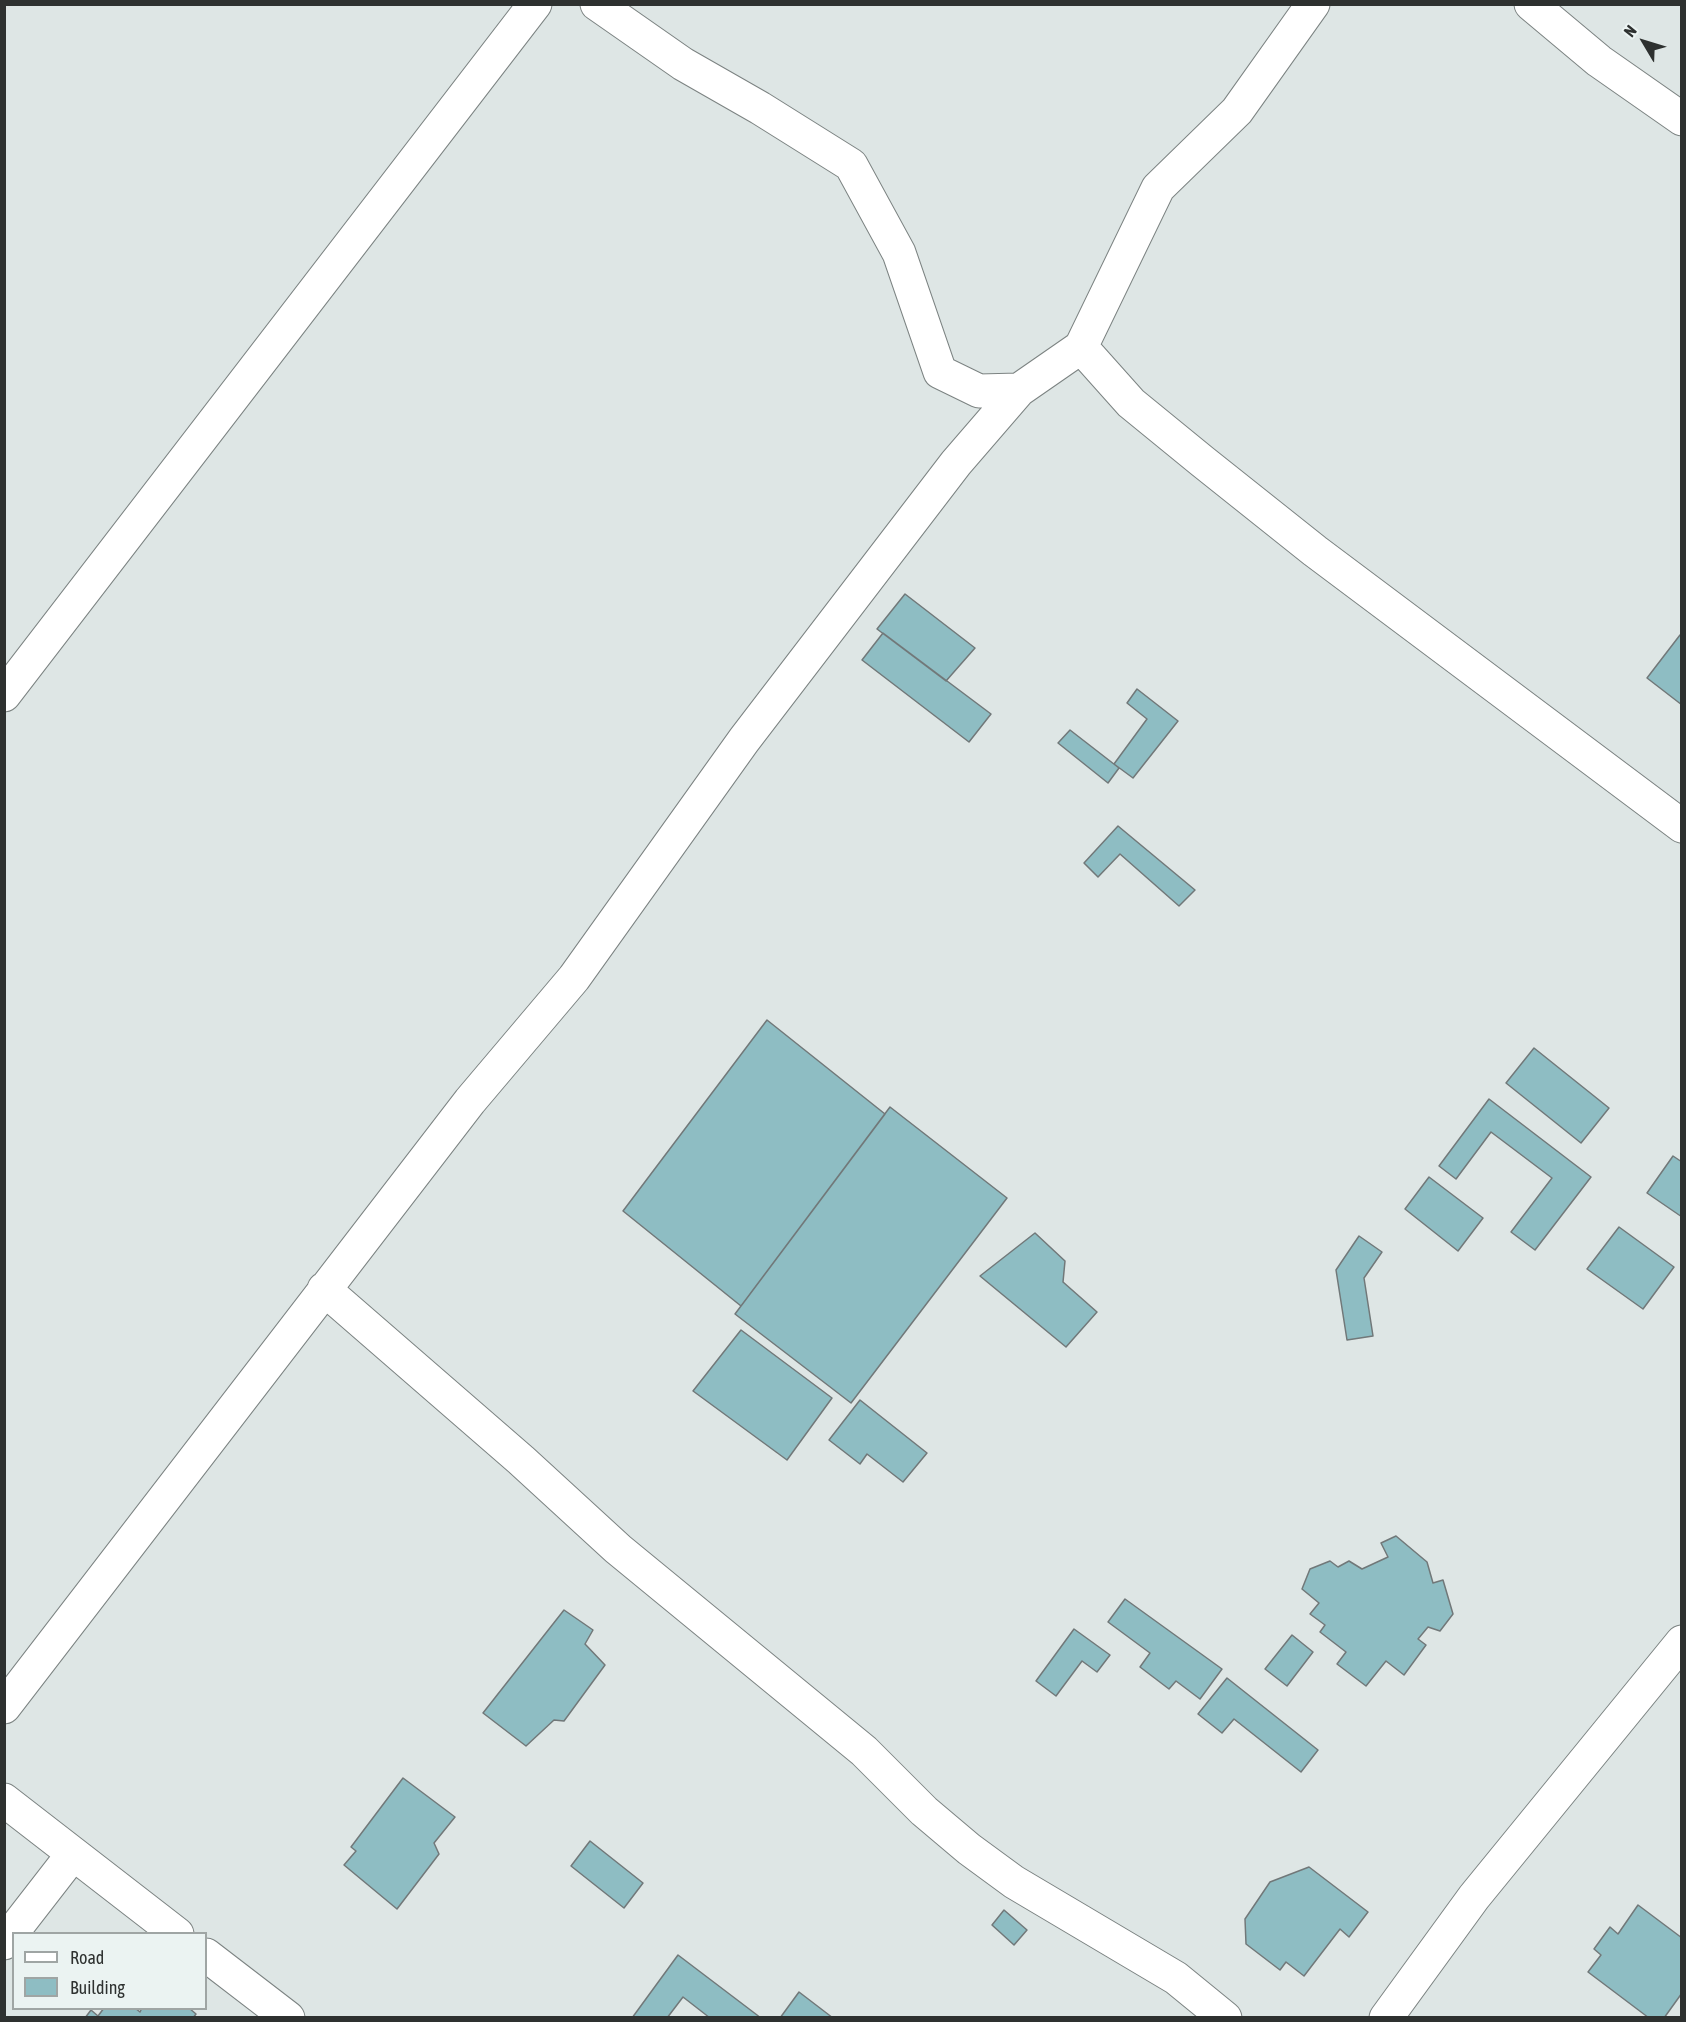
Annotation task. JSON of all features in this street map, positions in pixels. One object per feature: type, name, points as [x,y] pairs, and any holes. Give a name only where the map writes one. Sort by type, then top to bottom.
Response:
[{"type":"street","points":[[4,695],[535,4]]},
{"type":"street","points":[[597,4],[684,64],[851,165],[899,253],[940,372],[979,391],[1019,390]]},
{"type":"street","points":[[4,1707],[470,1101],[574,978],[744,740],[956,463],[1019,390],[1081,347],[1158,188],[1237,111],[1313,4]]},
{"type":"street","points":[[1532,4],[1599,61],[1682,119]]},
{"type":"street","points":[[1081,347],[1131,403],[1271,517],[1682,826]]},
{"type":"street","points":[[324,1289],[521,1460],[618,1549],[864,1751],[924,1811],[969,1849],[1014,1882],[1176,1978],[1225,2018]]},
{"type":"street","points":[[1386,2018],[1474,1897],[1682,1642]]},
{"type":"street","points":[[4,1800],[174,1932]]},
{"type":"street","points":[[13,1932],[73,1854]]},
{"type":"street","points":[[207,1956],[288,2018]]},
{"type":"building","points":[[905,594],[975,648],[946,681],[877,629]]},
{"type":"building","points":[[883,633],[991,714],[969,742],[862,660]]},
{"type":"building","points":[[1680,635],[1682,636],[1682,705],[1647,678]]},
{"type":"building","points":[[1137,689],[1178,721],[1133,778],[1114,764],[1147,719],[1127,703]]},
{"type":"building","points":[[1070,730],[1119,768],[1108,783],[1058,743]]},
{"type":"building","points":[[1118,826],[1195,890],[1179,906],[1120,854],[1098,877],[1084,863]]},
{"type":"building","points":[[767,1020],[885,1114],[741,1306],[623,1211]]},
{"type":"building","points":[[1534,1048],[1609,1108],[1581,1143],[1506,1083]]},
{"type":"building","points":[[1489,1099],[1591,1177],[1535,1250],[1511,1232],[1552,1178],[1491,1132],[1456,1179],[1439,1166]]},
{"type":"building","points":[[890,1107],[1007,1198],[851,1403],[735,1314]]},
{"type":"building","points":[[1673,1156],[1682,1162],[1682,1217],[1647,1193]]},
{"type":"building","points":[[1429,1177],[1483,1218],[1458,1251],[1405,1209]]},
{"type":"building","points":[[1619,1227],[1674,1267],[1643,1309],[1587,1269]]},
{"type":"building","points":[[1035,1233],[1065,1261],[1063,1282],[1097,1312],[1066,1347],[980,1276]]},
{"type":"building","points":[[1359,1236],[1382,1252],[1364,1278],[1373,1336],[1347,1340],[1336,1270]]},
{"type":"building","points":[[741,1330],[832,1398],[787,1460],[693,1391]]},
{"type":"building","points":[[860,1400],[927,1453],[903,1482],[867,1454],[860,1464],[829,1440]]},
{"type":"building","points":[[1396,1536],[1427,1562],[1433,1583],[1443,1580],[1453,1614],[1440,1631],[1428,1627],[1418,1639],[1426,1645],[1404,1675],[1386,1661],[1366,1686],[1337,1664],[1346,1652],[1320,1632],[1325,1625],[1310,1614],[1319,1603],[1302,1589],[1310,1569],[1330,1561],[1338,1567],[1349,1561],[1362,1569],[1388,1557],[1381,1543]]},
{"type":"building","points":[[1125,1599],[1222,1669],[1200,1699],[1176,1681],[1169,1689],[1140,1667],[1150,1653],[1108,1622]]},
{"type":"building","points":[[564,1610],[593,1630],[585,1644],[605,1665],[564,1721],[554,1720],[526,1746],[483,1713]]},
{"type":"building","points":[[1074,1629],[1110,1655],[1097,1672],[1082,1661],[1056,1696],[1036,1681]]},
{"type":"building","points":[[1292,1635],[1313,1652],[1287,1686],[1265,1669]]},
{"type":"building","points":[[1227,1678],[1318,1750],[1301,1772],[1234,1719],[1222,1733],[1198,1714]]},
{"type":"building","points":[[403,1778],[455,1817],[434,1843],[439,1854],[397,1909],[344,1865],[356,1851],[351,1847]]},
{"type":"building","points":[[590,1841],[643,1883],[624,1908],[571,1866]]},
{"type":"building","points":[[1309,1867],[1368,1912],[1349,1937],[1340,1929],[1304,1976],[1286,1962],[1280,1970],[1246,1944],[1245,1919],[1270,1882]]},
{"type":"building","points":[[1638,1905],[1682,1938],[1682,1993],[1664,2018],[1649,2018],[1588,1972],[1601,1955],[1594,1949],[1610,1927],[1618,1934]]},
{"type":"building","points":[[1004,1910],[1027,1930],[1014,1945],[992,1925]]},
{"type":"building","points":[[678,1955],[761,2018],[710,2018],[683,1997],[667,2018],[632,2018]]},
{"type":"building","points":[[799,1992],[833,2018],[780,2018]]},
{"type":"building","points":[[91,2010],[98,2016],[102,2010],[138,2010],[140,2012],[141,2010],[191,2010],[196,2014],[193,2018],[85,2018]]}]
